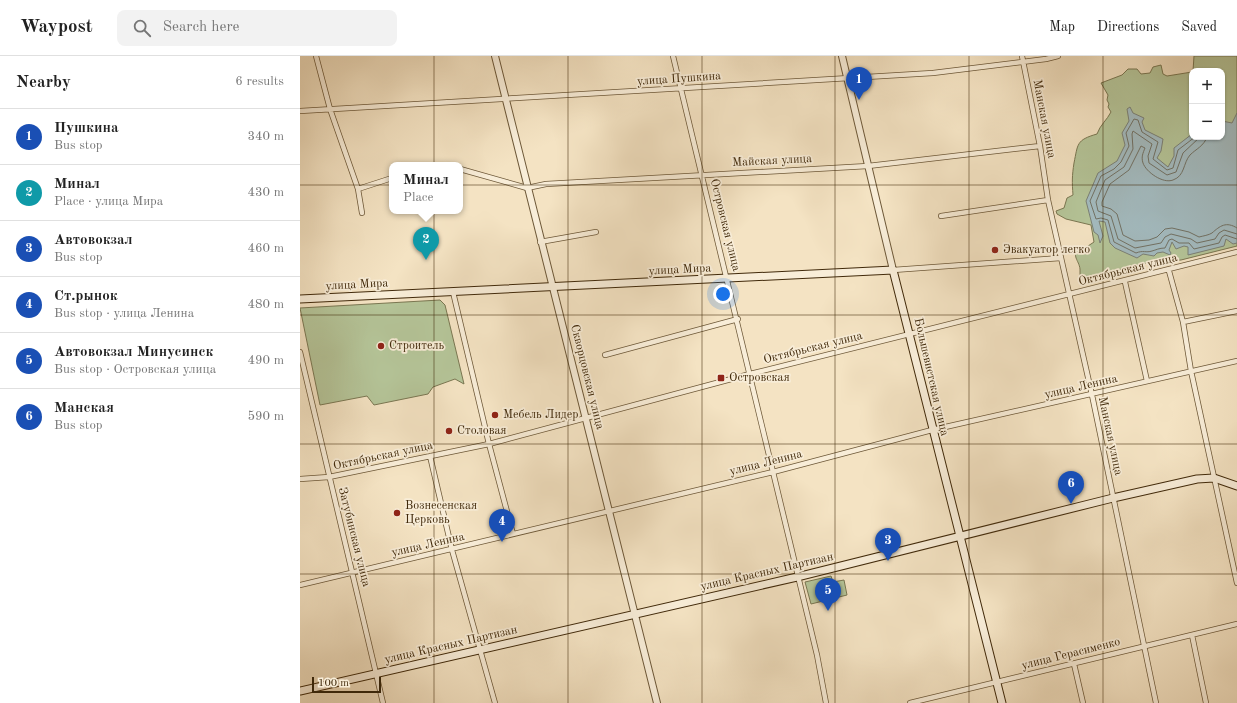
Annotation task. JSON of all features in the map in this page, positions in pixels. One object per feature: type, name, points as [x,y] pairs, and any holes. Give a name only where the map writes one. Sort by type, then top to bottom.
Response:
[{"type":"main road","name":"улица Мира","points":[[300,299],[893,270]]},
{"type":"main road","name":"Большевистская улица","points":[[893,270],[910,334],[932,430],[1002,703]]},
{"type":"main road","name":"улица Красных Партизан","points":[[300,691],[797,577],[960,535],[1197,479],[1214,478],[1237,486]]},
{"type":"street","points":[[316,56],[330,109],[358,189],[362,213]]},
{"type":"street","name":"Скворцовская улица","points":[[495,56],[540,242],[553,287],[585,418],[610,510],[656,703]]},
{"type":"street","name":"Островская улица","points":[[673,56],[738,319],[797,577],[817,655],[826,703]]},
{"type":"street","name":"Большевистская улица","points":[[842,56],[893,270]]},
{"type":"street","name":"Манская улица","points":[[1022,56],[1040,146],[1048,200],[1092,395],[1156,703]]},
{"type":"street","name":"улица Пушкина","points":[[300,111],[933,73],[1023,62],[1058,56]]},
{"type":"street","name":"Майская улица","points":[[463,170],[527,188],[546,184],[868,166],[1040,146]]},
{"type":"street","points":[[358,189],[389,179]]},
{"type":"street","points":[[941,216],[1048,200]]},
{"type":"street","points":[[540,242],[596,232]]},
{"type":"street","name":"Октябрьская улица","points":[[300,479],[329,477],[489,444],[750,374],[1169,271],[1237,252]]},
{"type":"street","name":"улица Мира","points":[[893,270],[1061,258]]},
{"type":"street","points":[[1169,271],[1183,322],[1191,371],[1237,583]]},
{"type":"street","points":[[1125,282],[1147,381]]},
{"type":"street","points":[[453,292],[489,444],[513,534]]},
{"type":"street","points":[[1183,322],[1237,311]]},
{"type":"street","points":[[605,355],[738,319]]},
{"type":"street","name":"Затубинская улица","points":[[300,352],[383,703]]},
{"type":"street","name":"улица Ленина","points":[[300,585],[452,550],[610,510],[773,472],[932,430],[1237,361]]},
{"type":"street","points":[[430,456],[452,550],[495,703]]},
{"type":"street","name":"улица Герасименко","points":[[910,703],[1237,624]]},
{"type":"street","points":[[1192,635],[1206,703]]},
{"type":"street","points":[[1074,664],[1083,703]]},
{"type":"green space","points":[[1194,56],[1237,56],[1237,246],[1181,260],[1150,262],[1085,279],[1080,275],[1076,253],[1079,248],[1085,248],[1094,242],[1091,225],[1066,219],[1057,214],[1056,211],[1064,208],[1067,198],[1073,195],[1072,179],[1077,147],[1085,138],[1097,134],[1111,112],[1108,107],[1108,95],[1101,83],[1122,75],[1128,69],[1137,69],[1141,74],[1150,73],[1153,67],[1161,65],[1163,74],[1167,76],[1189,72],[1189,140],[1225,140],[1225,68],[1193,68]]},
{"type":"green space","name":"Строитель","points":[[440,300],[445,305],[464,384],[455,379],[433,387],[428,394],[374,405],[367,396],[320,405],[300,308]]},
{"type":"green space","points":[[831,576],[833,582],[844,580],[847,595],[811,604],[805,582]]},
{"type":"water","points":[[1130,107],[1133,113],[1144,118],[1142,122],[1145,130],[1163,139],[1161,151],[1157,158],[1168,167],[1174,156],[1174,148],[1189,136],[1189,140],[1225,140],[1225,122],[1232,123],[1237,113],[1237,243],[1233,244],[1226,239],[1224,246],[1188,255],[1188,247],[1184,246],[1176,249],[1172,242],[1169,250],[1171,253],[1170,255],[1163,252],[1157,253],[1154,256],[1143,254],[1137,258],[1115,248],[1110,243],[1105,222],[1099,221],[1103,236],[1100,243],[1098,235],[1094,232],[1086,201],[1098,173],[1117,161],[1125,145],[1122,133],[1129,121],[1127,109]]},
{"type":"place","name":"Пушкина","points":[[859,100]]},
{"type":"place","name":"Эвакуатор легко","points":[[995,250]]},
{"type":"place","name":"Минал","points":[[426,260]]},
{"type":"place","name":"Строитель","points":[[381,346]]},
{"type":"place","name":"Островская","points":[[721,378]]},
{"type":"place","name":"Мебель Лидер","points":[[495,415]]},
{"type":"place","name":"Столовая","points":[[449,431]]},
{"type":"place","name":"Манская","points":[[1071,504]]},
{"type":"place","name":"Вознесенская Церковь","points":[[397,513]]},
{"type":"place","name":"Ст.рынок","points":[[502,542]]},
{"type":"place","name":"Автовокзал","points":[[888,561]]},
{"type":"place","name":"Автовокзал Минусинск","points":[[828,611]]}]
